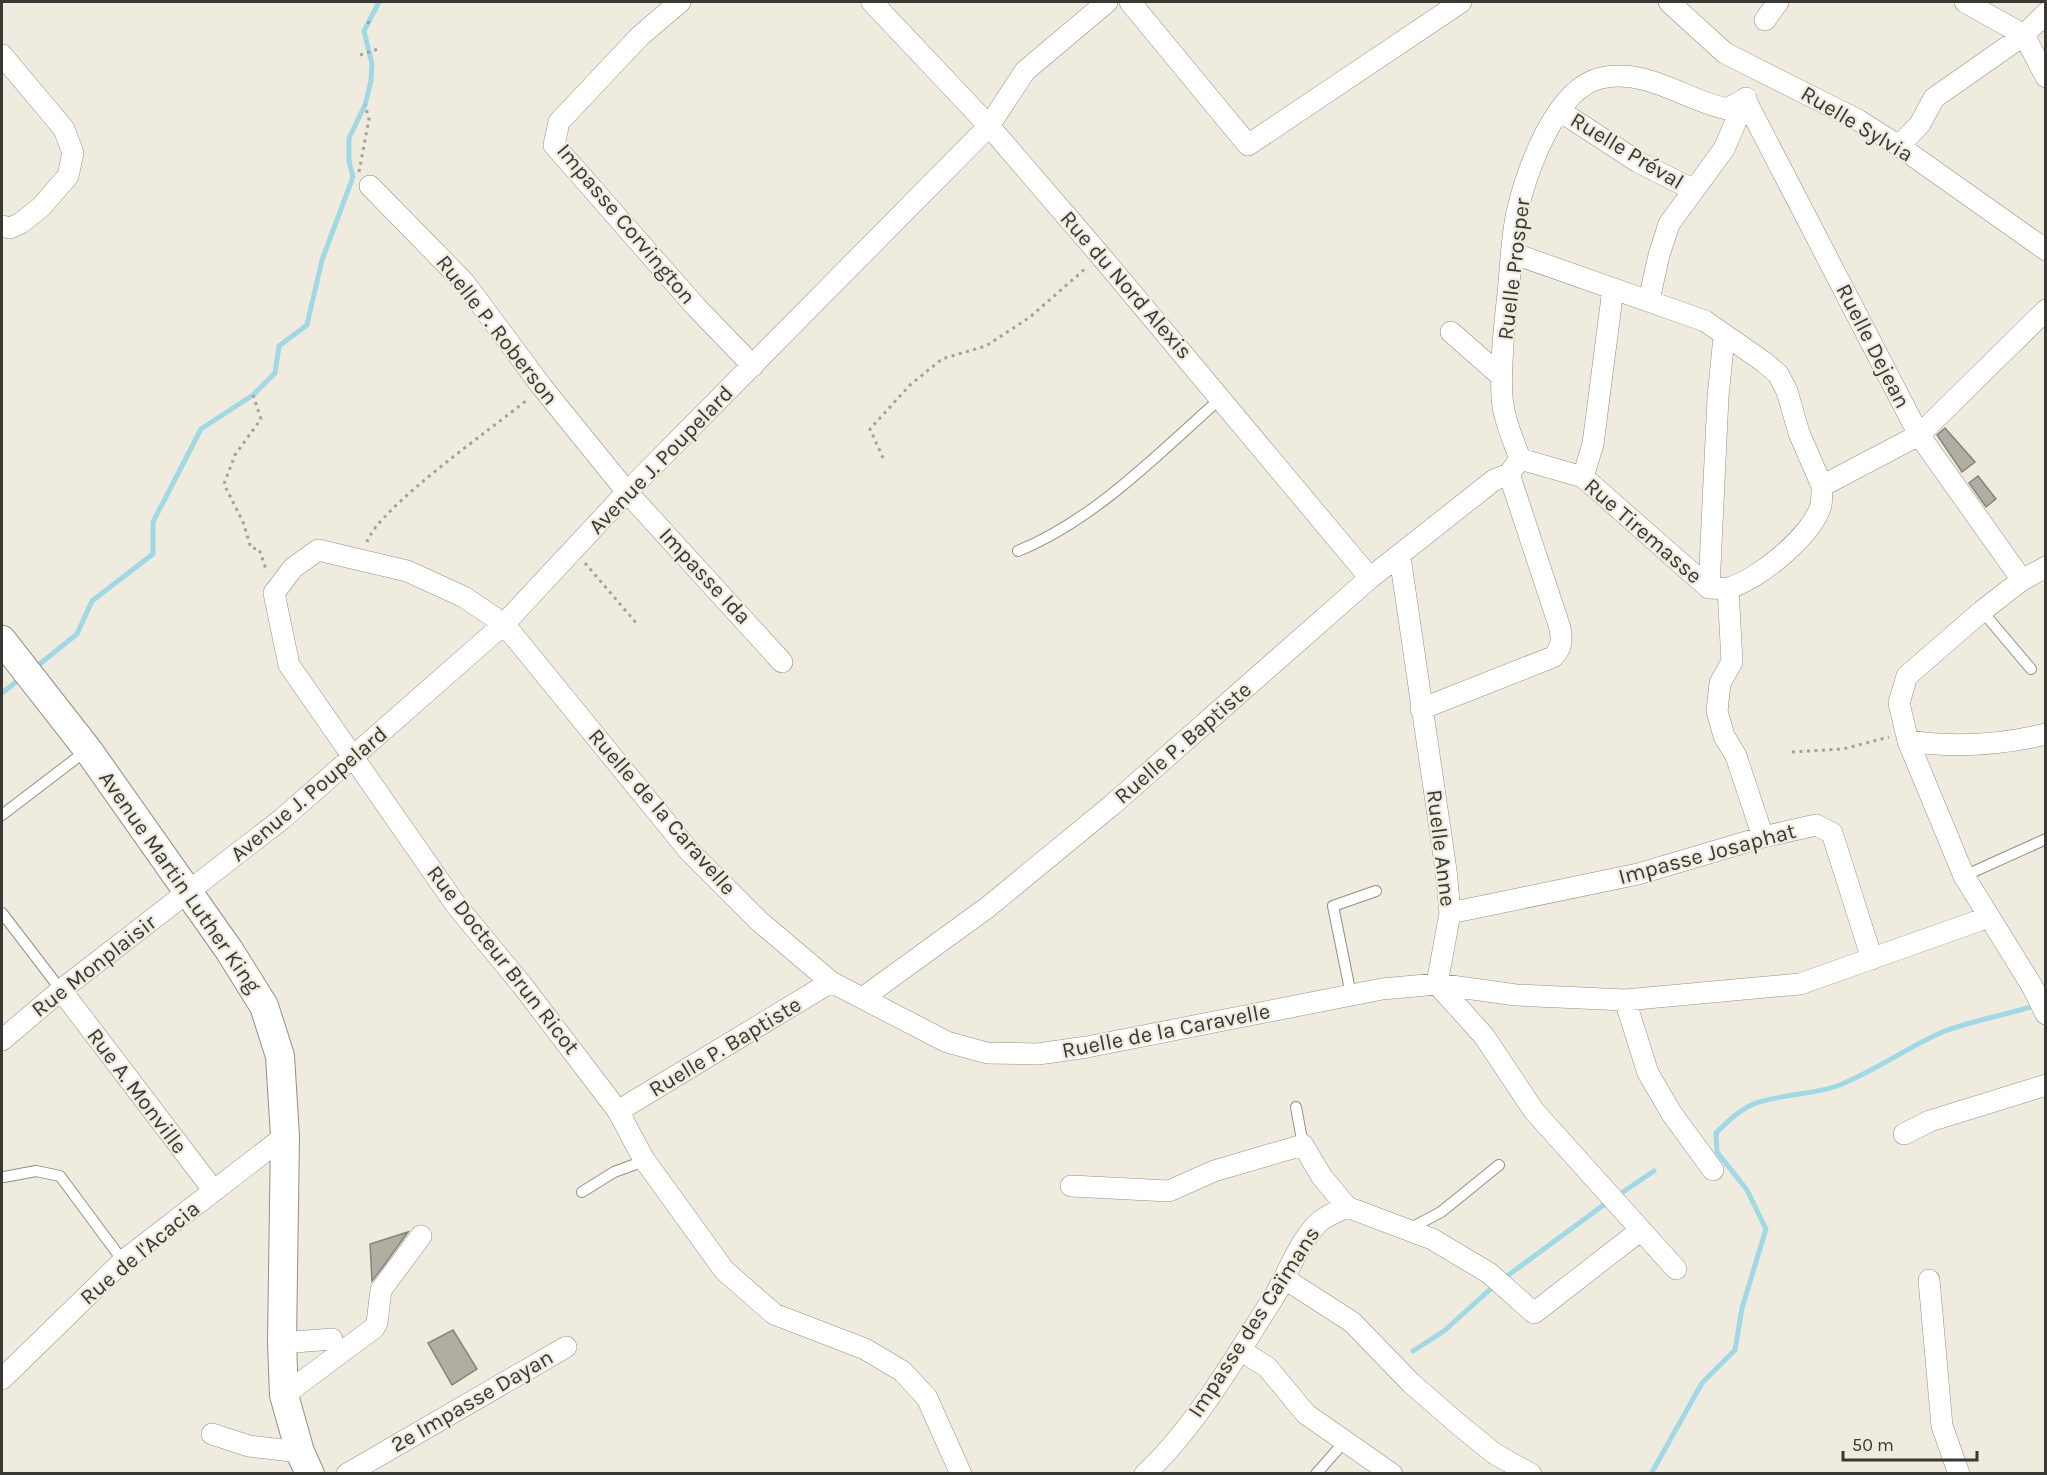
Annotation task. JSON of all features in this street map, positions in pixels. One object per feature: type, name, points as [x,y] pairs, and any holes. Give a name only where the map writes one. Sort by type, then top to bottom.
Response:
[{"type":"main road","name":"Avenue Martin Luther King","points":[[12,659],[88,750],[189,892],[264,1006],[280,1056],[285,1136],[282,1343],[284,1395],[305,1463]]},
{"type":"street","name":"Impasse Corvington","points":[[680,2],[640,36],[559,122],[554,145],[696,307],[753,366]]},
{"type":"street","name":"Rue du Nord Alexis","points":[[872,2],[989,126],[1101,255],[1370,578]]},
{"type":"street","points":[[1130,2],[1248,145],[1461,2]]},
{"type":"street","name":"Ruelle Sylvia","points":[[1669,2],[1714,44],[1759,72],[1809,93],[1899,146],[2046,250]]},
{"type":"street","points":[[1765,20],[1778,2]]},
{"type":"street","points":[[1965,2],[2024,35],[2046,77]]},
{"type":"street","name":"Avenue J. Poupelard","points":[[189,892],[353,758],[504,624],[627,492],[989,126],[1025,70],[1099,4]]},
{"type":"street","points":[[1899,146],[1920,124],[1934,98],[2024,35],[2046,13]]},
{"type":"street","points":[[2,55],[64,129],[73,153],[68,176],[41,207],[15,226],[10,228],[2,226]]},
{"type":"street","points":[[1650,300],[1659,255],[1669,224],[1724,149],[1759,72]]},
{"type":"street","name":"Ruelle Prosper","points":[[1421,709],[1553,657],[1560,650],[1562,641],[1560,628],[1508,471],[1502,377],[1512,253],[1518,209],[1545,134],[1577,91],[1599,79],[1623,75],[1649,80],[1727,110],[1745,99]]},
{"type":"street","name":"Ruelle Dejean","points":[[1745,99],[1919,435],[2022,580]]},
{"type":"street","name":"Ruelle Préval","points":[[1560,111],[1638,162],[1694,190]]},
{"type":"street","name":"Ruelle P. Roberson","points":[[370,186],[464,282],[542,387],[627,492]]},
{"type":"street","points":[[1512,253],[1705,321],[1778,374],[1822,486],[1919,435],[2046,310]]},
{"type":"street","points":[[1583,477],[1593,444],[1613,289]]},
{"type":"street","points":[[1451,332],[1502,377]]},
{"type":"street","points":[[1724,337],[1718,397],[1719,588],[1732,662],[1720,683],[1717,711],[1724,736],[1739,764],[1763,837]]},
{"type":"street","name":"Rue Tiremasse","points":[[1508,471],[1583,477],[1719,588],[1768,567],[1802,538],[1821,504],[1822,486]]},
{"type":"street","name":"Ruelle P. Baptiste","points":[[864,997],[988,907],[1094,820],[1370,578],[1508,471]]},
{"type":"street","name":"Impasse Ida","points":[[627,492],[782,662]]},
{"type":"street","points":[[274,593],[293,568],[318,550],[407,571],[464,597],[504,624]]},
{"type":"street","name":"Ruelle Anne","points":[[1400,557],[1446,870],[1450,913],[1437,984]]},
{"type":"street","points":[[2041,998],[1964,876],[1907,737],[1899,704],[1907,676],[1982,611],[2022,580],[2046,567]]},
{"type":"street","name":"Rue Docteur Brun Ricot","points":[[274,593],[289,665],[456,905],[522,985],[618,1111],[643,1158],[724,1270],[754,1299],[774,1314],[865,1349],[902,1371],[927,1398],[957,1472]]},
{"type":"street","name":"Ruelle de la Caravelle","points":[[504,624],[690,852],[759,921],[831,982],[864,997],[946,1042],[987,1053],[1038,1054],[1351,995],[1437,984],[1516,995],[1625,1000],[1800,984],[1989,917]]},
{"type":"street","points":[[1907,737],[1935,744],[2008,743],[2046,734]]},
{"type":"street","name":"Impasse Josaphat","points":[[1450,913],[1638,874],[1763,837],[1816,825],[1832,833],[1872,959]]},
{"type":"street","name":"Rue Monplaisir","points":[[2,1040],[61,990],[189,892]]},
{"type":"street","name":"Ruelle P. Baptiste","points":[[618,1111],[831,982]]},
{"type":"street","points":[[1437,984],[1484,1036],[1534,1111],[1676,1269]]},
{"type":"street","name":"Rue A. Monville","points":[[61,990],[213,1191]]},
{"type":"street","points":[[1625,1000],[1648,1073],[1672,1114],[1713,1170]]},
{"type":"street","points":[[1904,1134],[1930,1121],[2046,1085]]},
{"type":"street","name":"Rue de l'Acacia","points":[[2,1379],[123,1261],[285,1136]]},
{"type":"street","points":[[1071,1186],[1169,1191],[1214,1171],[1304,1145],[1322,1177],[1347,1206],[1432,1239],[1489,1273],[1534,1313],[1641,1230]]},
{"type":"street","name":"Impasse des Caïmans","points":[[1145,1473],[1200,1408],[1240,1350],[1285,1279],[1299,1248],[1320,1221],[1347,1206]]},
{"type":"street","points":[[284,1395],[374,1329],[377,1323],[381,1290],[420,1236]]},
{"type":"street","points":[[1285,1279],[1352,1322],[1411,1383],[1458,1425],[1495,1454],[1531,1473]]},
{"type":"street","points":[[1929,1280],[1942,1426],[1959,1473]]},
{"type":"street","points":[[282,1343],[332,1339]]},
{"type":"street","name":"2e Impasse Dayan","points":[[347,1473],[566,1347]]},
{"type":"street","points":[[1240,1350],[1267,1367],[1306,1414],[1392,1473]]},
{"type":"street","points":[[212,1434],[305,1463]]},
{"type":"lane","points":[[1018,551],[1036,544],[1106,499],[1221,397]]},
{"type":"lane","points":[[1982,611],[2031,669]]},
{"type":"lane","points":[[2,815],[88,750]]},
{"type":"lane","points":[[1964,876],[2046,839]]},
{"type":"lane","points":[[1351,995],[1333,906],[1376,891]]},
{"type":"lane","points":[[2,913],[61,990]]},
{"type":"lane","points":[[1296,1107],[1304,1145]]},
{"type":"lane","points":[[582,1192],[614,1172],[636,1164],[643,1158]]},
{"type":"lane","points":[[1408,1229],[1441,1212],[1499,1165]]},
{"type":"lane","points":[[4,1177],[36,1171],[60,1176],[123,1261]]},
{"type":"lane","points":[[1316,1473],[1345,1442]]},
{"type":"path","points":[[360,55],[381,48]]},
{"type":"path","points":[[365,105],[369,120],[358,176],[370,186]]},
{"type":"path","points":[[883,458],[870,429],[910,385],[942,359],[986,346],[1030,317],[1101,255]]},
{"type":"path","points":[[360,560],[370,532],[399,504],[542,387]]},
{"type":"path","points":[[253,395],[261,419],[236,455],[224,484],[243,522],[251,549],[259,549],[274,593]]},
{"type":"path","points":[[574,550],[637,624]]},
{"type":"path","points":[[1792,752],[1843,749],[1907,737]]},
{"type":"building","points":[[1945,428],[1975,462],[1962,472],[1937,435]]},
{"type":"building","points":[[1978,476],[1996,499],[1986,507],[1969,483]]},
{"type":"building","points":[[408,1232],[385,1264],[372,1281],[370,1244]]},
{"type":"building","points":[[453,1330],[477,1369],[452,1385],[428,1343]]},
{"type":"waterway","points":[[36,667],[77,634],[92,601],[153,554],[153,522],[201,429],[253,395],[275,373],[279,346],[307,325],[322,260],[353,177],[349,161],[349,138],[365,105],[371,81],[372,64],[364,31],[379,2]]},
{"type":"waterway","points":[[2,693],[21,678]]},
{"type":"waterway","points":[[1651,1474],[1702,1383],[1735,1350],[1742,1308],[1766,1229],[1747,1190],[1717,1152],[1716,1133],[1739,1112],[1756,1103],[1837,1086],[1940,1033],[2037,1005]]},
{"type":"waterway","points":[[1617,1196],[1654,1171]]},
{"type":"waterway","points":[[1503,1279],[1609,1201]]},
{"type":"waterway","points":[[1413,1351],[1444,1331],[1496,1284]]}]
